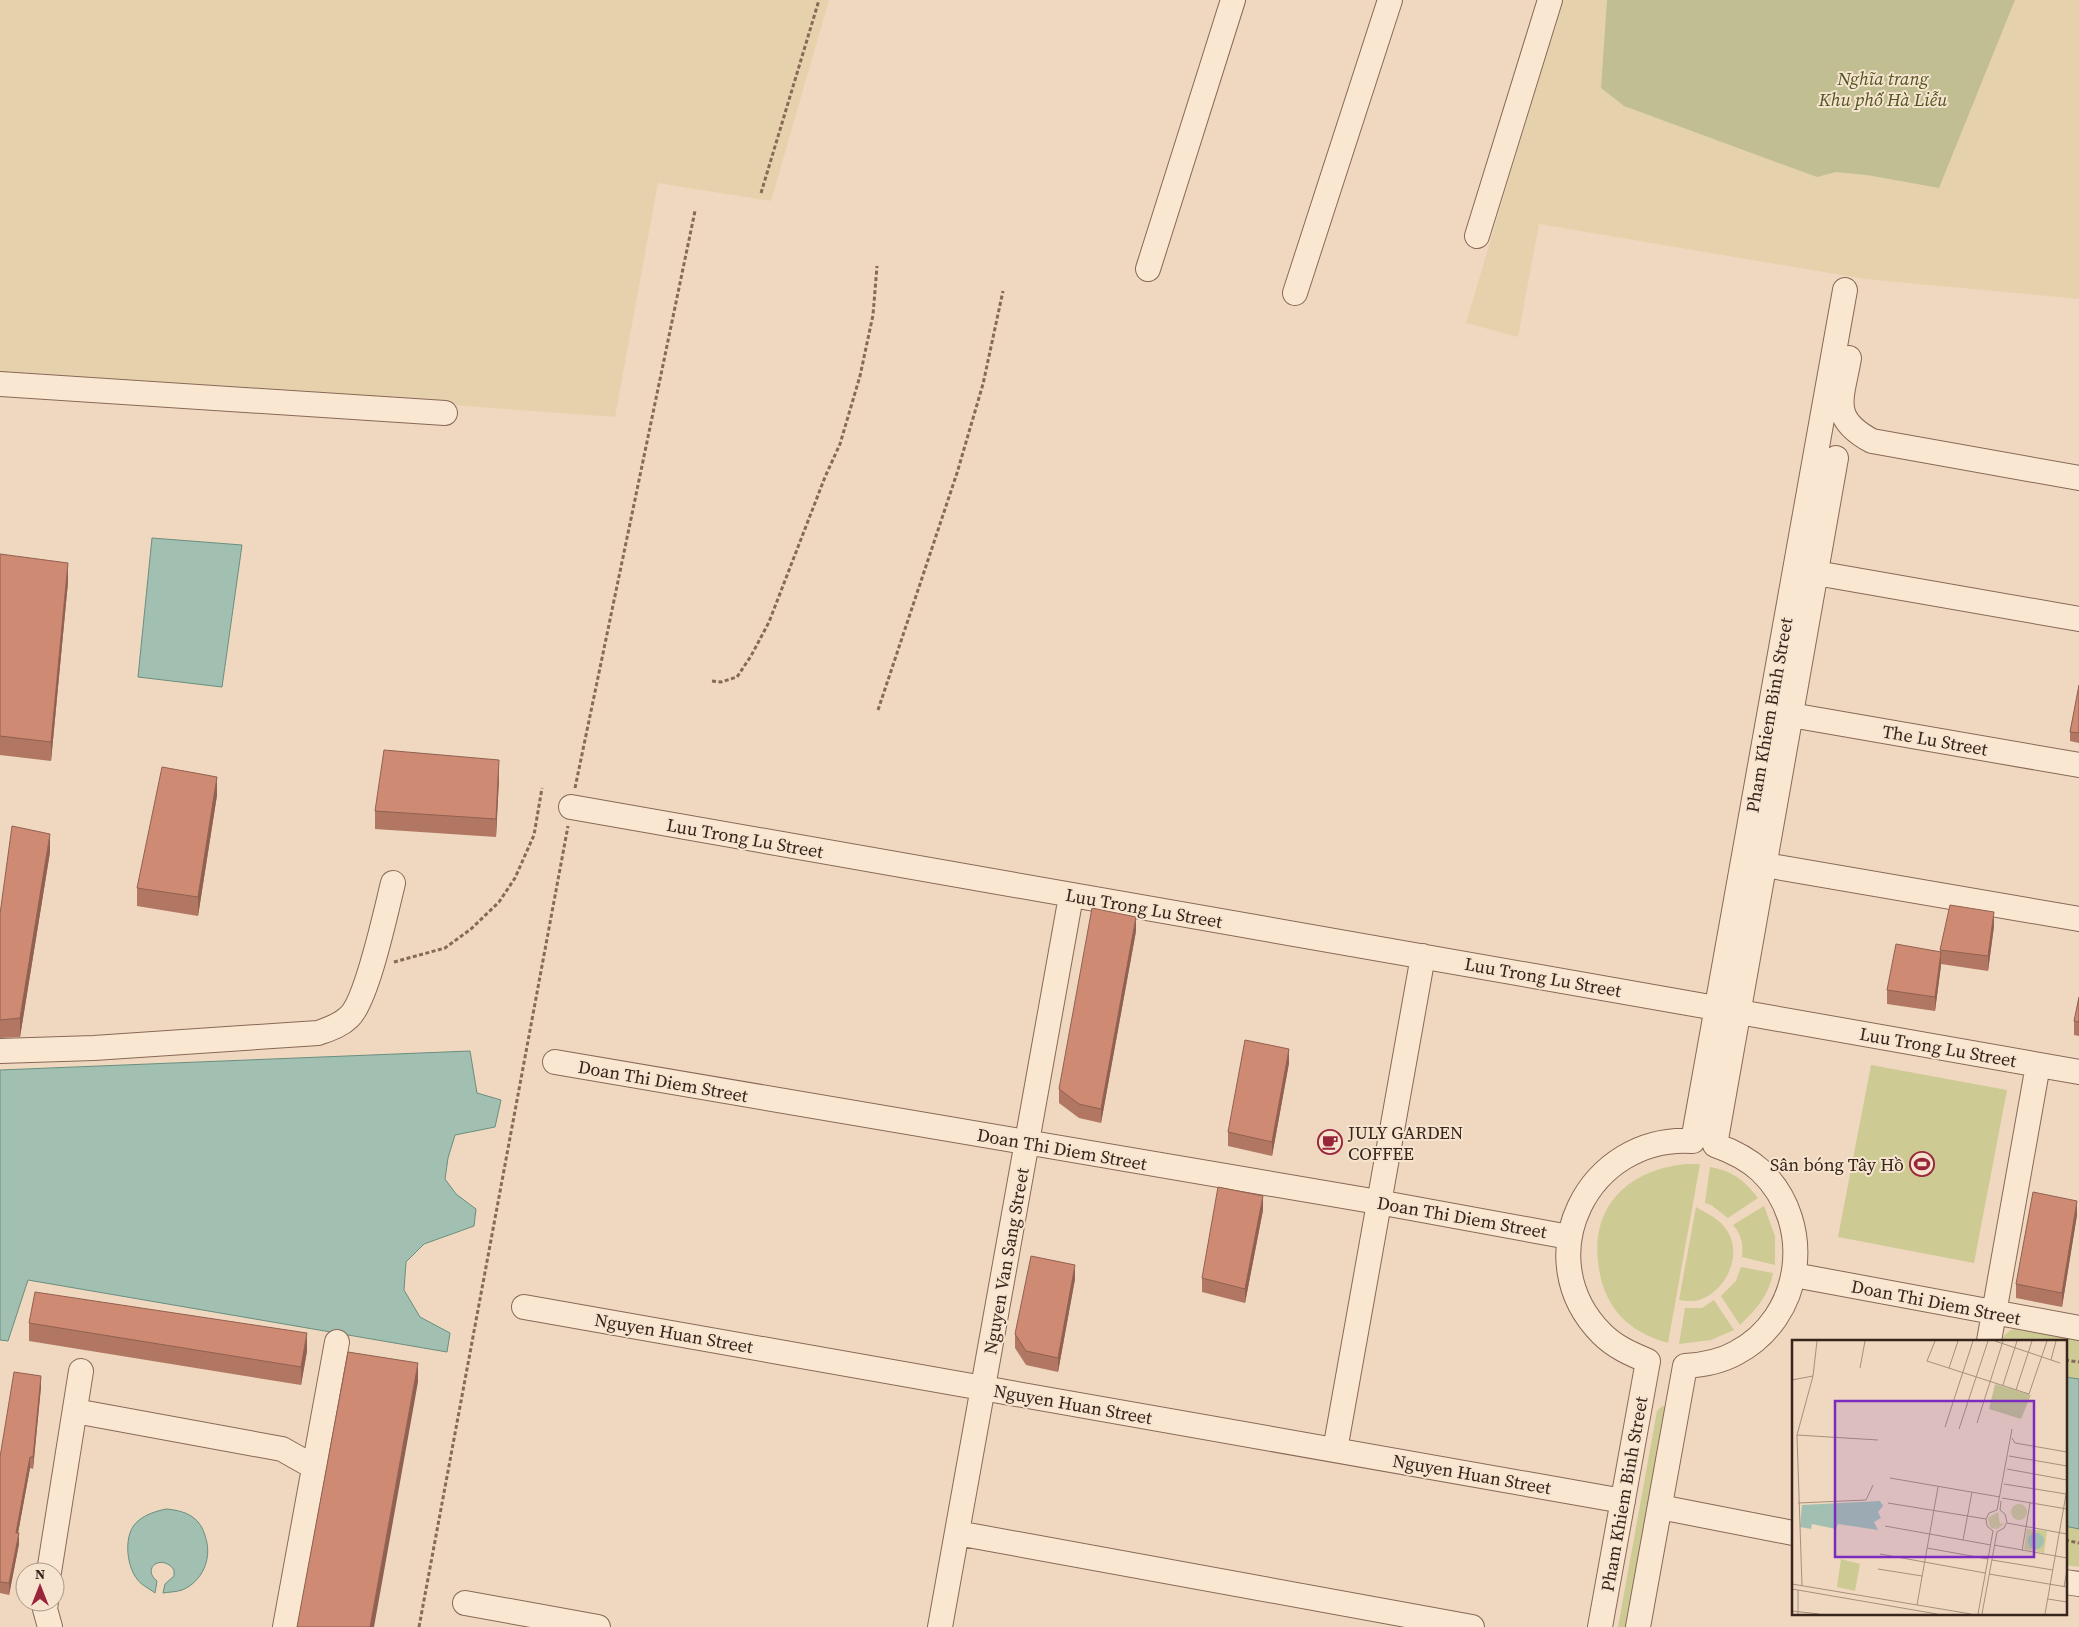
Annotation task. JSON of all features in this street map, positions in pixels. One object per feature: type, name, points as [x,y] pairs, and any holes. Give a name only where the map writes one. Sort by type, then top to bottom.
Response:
[{"type":"street","points":[[1148,269],[1234,0]]},
{"type":"street","points":[[1294,293],[1390,0]]},
{"type":"street","points":[[1477,236],[1550,0]]},
{"type":"street","name":"Pham Khiem Binh Street","points":[[1704,1143],[1845,290]]},
{"type":"street","points":[[1854,323],[1841,406],[1847,424],[1858,434],[1872,441],[1887,444],[2079,478]]},
{"type":"street","points":[[0,384],[445,413]]},
{"type":"street","name":"Pham Khiem Binh Street","points":[[1727,1010],[1764,865],[1836,458]]},
{"type":"street","points":[[1816,573],[2079,619]]},
{"type":"street","name":"The Lu Street","points":[[1791,715],[2079,765]]},
{"type":"street","name":"Luu Trong Lu Street","points":[[572,807],[2079,1072]]},
{"type":"street","points":[[1764,865],[2079,919]]},
{"type":"street","points":[[0,1051],[94,1048],[318,1033],[335,1027],[350,1017],[361,1000],[393,883]]},
{"type":"street","name":"Nguyen Van Sang Street","points":[[940,1627],[1071,896]]},
{"type":"street","points":[[1335,1450],[1423,956]]},
{"type":"street","name":"Doan Thi Diem Street","points":[[555,1062],[1378,1202],[1569,1237]]},
{"type":"street","points":[[1989,1340],[2038,1065]]},
{"type":"street","points":[[1569,1237],[1578,1206],[1596,1179],[1608,1167],[1636,1150],[1651,1144],[1667,1141],[1704,1143],[1732,1151],[1754,1166],[1773,1185],[1783,1200],[1794,1234],[1796,1251],[1794,1275],[1784,1303],[1776,1318],[1751,1344],[1736,1353],[1720,1360],[1685,1366],[1638,1627]]},
{"type":"street","name":"Pham Khiem Binh Street","points":[[1569,1237],[1570,1272],[1574,1289],[1586,1313],[1602,1334],[1616,1345],[1648,1361],[1600,1627]]},
{"type":"street","name":"Doan Thi Diem Street","points":[[1794,1275],[2079,1328]]},
{"type":"street","name":"Nguyen Huan Street","points":[[524,1307],[1623,1501]]},
{"type":"street","points":[[285,1627],[337,1342]]},
{"type":"street","points":[[51,1562],[81,1372]]},
{"type":"street","points":[[75,1411],[282,1449],[305,1462],[315,1464]]},
{"type":"street","points":[[1660,1507],[1792,1533]]},
{"type":"street","points":[[958,1533],[1472,1627]]},
{"type":"street","points":[[2066,1582],[2079,1584]]},
{"type":"street","points":[[465,1603],[598,1627]]},
{"type":"street","points":[[46,1612],[50,1627]]},
{"type":"path","points":[[761,193],[819,0]]},
{"type":"path","points":[[419,1627],[572,807],[695,211]]},
{"type":"path","points":[[712,681],[721,682],[737,677],[751,656],[769,622],[825,477],[840,444],[860,376],[873,315],[877,266]]},
{"type":"path","points":[[878,710],[956,473],[983,384],[1003,291]]},
{"type":"path","points":[[371,964],[389,963],[444,948],[471,929],[499,902],[515,878],[534,835],[542,788]]},
{"type":"path","points":[[2066,1360],[2079,1362]]},
{"type":"path","points":[[2066,1540],[2079,1543]]},
{"type":"green space","points":[[0,0],[829,0],[771,201],[658,183],[615,417],[0,372]]},
{"type":"green space","points":[[1562,0],[2079,0],[2079,299],[1865,279],[1539,224],[1518,337],[1466,323]]},
{"type":"green space","name":"Nghĩa trang Khu phố Hà Liễu","points":[[1607,0],[2015,0],[1939,188],[1867,175],[1836,172],[1817,177],[1624,106],[1601,88]]},
{"type":"shaded area","points":[[152,538],[242,545],[222,687],[138,677]]},
{"type":"shaded area","points":[[470,1051],[477,1093],[501,1100],[495,1127],[455,1135],[448,1158],[445,1179],[456,1194],[476,1209],[474,1226],[424,1244],[406,1262],[404,1290],[420,1317],[450,1333],[447,1352],[28,1280],[8,1341],[0,1340],[0,1070]]},
{"type":"shaded area","name":"Sân bóng Tây Hồ","points":[[1871,1065],[2007,1090],[1974,1263],[1838,1237]]},
{"type":"shaded area","points":[[1700,1164],[1668,1343],[1653,1338],[1629,1324],[1611,1304],[1601,1278],[1598,1262],[1598,1241],[1601,1223],[1608,1207],[1619,1193],[1632,1182],[1648,1173],[1666,1167]]},
{"type":"shaded area","points":[[1710,1167],[1737,1177],[1758,1198],[1728,1218],[1711,1205],[1705,1203]]},
{"type":"shaded area","points":[[1764,1206],[1775,1236],[1775,1265],[1742,1257],[1741,1240],[1733,1225]]},
{"type":"shaded area","points":[[1696,1207],[1722,1224],[1729,1234],[1733,1244],[1731,1266],[1720,1286],[1712,1293],[1696,1301],[1679,1300]]},
{"type":"shaded area","points":[[1741,1267],[1773,1273],[1761,1302],[1740,1325],[1721,1296],[1736,1281]]},
{"type":"shaded area","points":[[1714,1300],[1734,1330],[1711,1340],[1679,1344],[1685,1308],[1702,1308]]},
{"type":"shaded area","points":[[2024,1326],[2079,1337],[2079,1567],[2066,1565],[2066,1340],[2001,1340],[2010,1330]]},
{"type":"shaded area","points":[[2066,1377],[2079,1379],[2079,1529],[2066,1526]]},
{"type":"shaded area","points":[[1662,1406],[1666,1407],[1628,1627],[1618,1627],[1657,1411]]},
{"type":"shaded area","points":[[166,1509],[185,1513],[197,1521],[205,1536],[208,1554],[200,1576],[189,1586],[177,1591],[163,1593],[165,1584],[174,1576],[174,1570],[164,1563],[155,1564],[151,1571],[157,1581],[155,1593],[141,1583],[133,1573],[130,1566],[128,1541],[133,1526],[138,1521],[155,1512]]},
{"type":"building","points":[[0,554],[68,563],[51,742],[0,736]]},
{"type":"building","points":[[2079,685],[2079,733],[2070,732]]},
{"type":"building","points":[[384,750],[499,760],[496,819],[375,811]]},
{"type":"building","points":[[162,767],[217,777],[198,897],[137,888]]},
{"type":"building","points":[[12,826],[50,834],[20,1018],[0,1020],[0,914]]},
{"type":"building","points":[[1950,905],[1994,912],[1988,956],[1940,950]]},
{"type":"building","points":[[1092,908],[1136,917],[1101,1109],[1079,1104],[1059,1089]]},
{"type":"building","points":[[1896,944],[1941,952],[1935,997],[1887,990]]},
{"type":"building","points":[[2079,997],[2079,1022],[2074,1021]]},
{"type":"building","points":[[1245,1040],[1289,1049],[1272,1142],[1228,1132]]},
{"type":"building","points":[[1218,1187],[1263,1196],[1245,1289],[1202,1278]]},
{"type":"building","points":[[2033,1192],[2077,1201],[2062,1293],[2016,1284]]},
{"type":"building","points":[[1031,1256],[1075,1265],[1058,1358],[1026,1351],[1015,1334]]},
{"type":"building","points":[[35,1292],[307,1333],[301,1367],[29,1323]]},
{"type":"building","points":[[348,1352],[418,1363],[370,1627],[297,1627]]},
{"type":"building","points":[[14,1372],[41,1376],[33,1457],[30,1457],[16,1533],[19,1533],[9,1583],[0,1582],[0,1457]]},
{"type":"place","name":"JULY GARDEN COFFEE","points":[[1330,1142]]},
{"type":"place","name":"Sân bóng Tây Hồ","points":[[1922,1164]]}]
